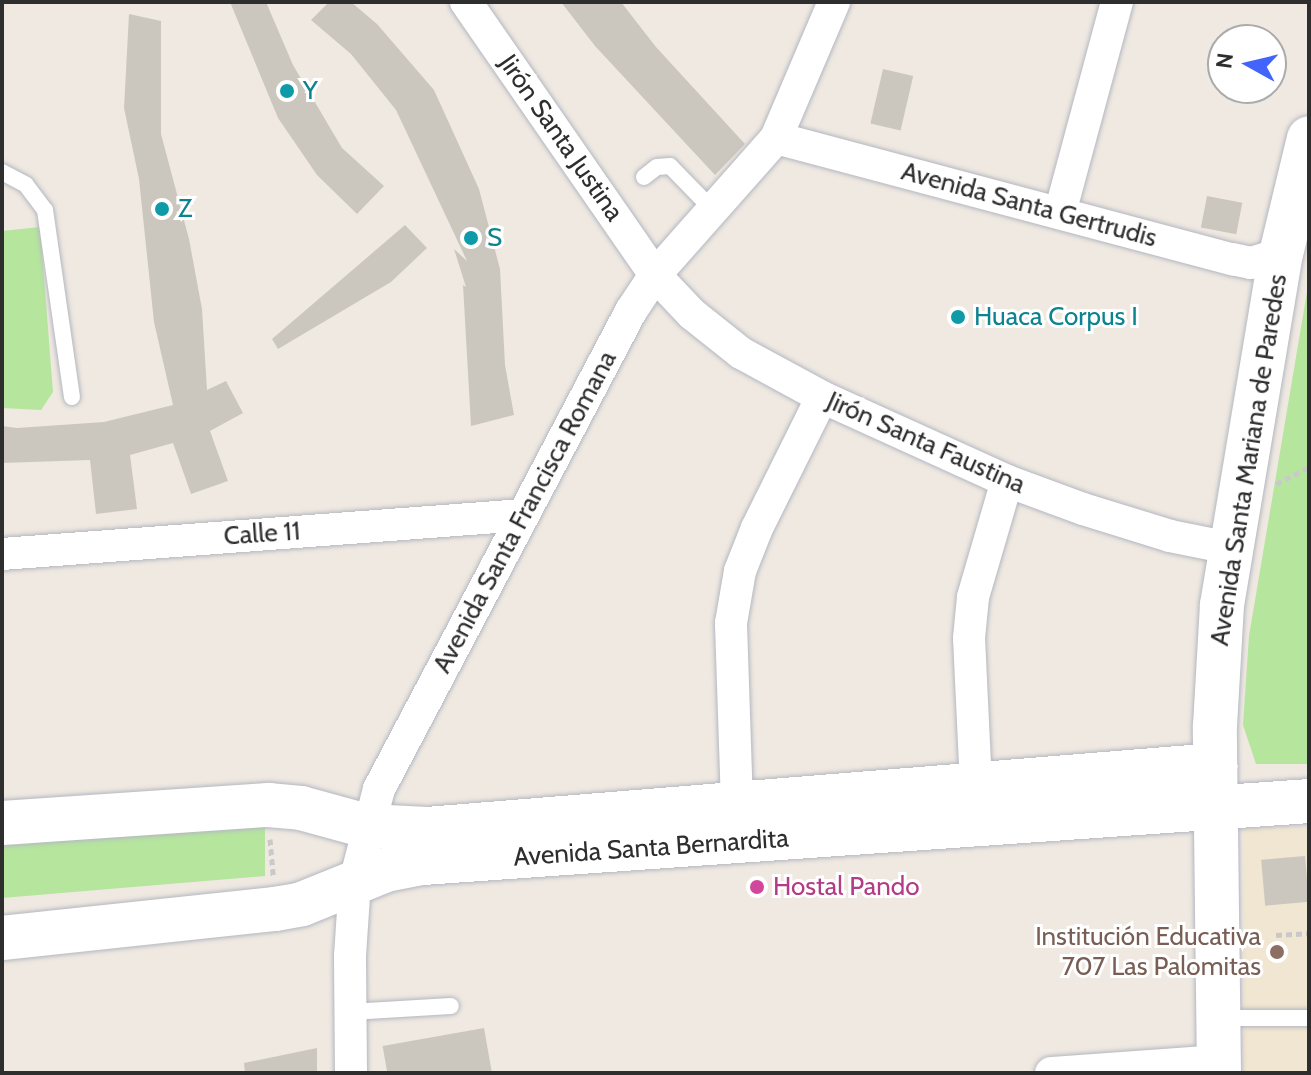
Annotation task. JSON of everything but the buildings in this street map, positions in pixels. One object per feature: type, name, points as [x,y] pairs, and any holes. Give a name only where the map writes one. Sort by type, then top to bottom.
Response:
[{"type":"main road","name":"Avenida Santa Mariana de Paredes","points":[[1218,1067],[1217,669],[1230,548],[1281,254],[1300,200],[1309,138]]},
{"type":"main road","name":"Avenida Santa Bernardita","points":[[2,823],[268,805],[301,808],[367,826],[427,829],[1215,765]]},
{"type":"main road","name":"Avenida Santa Bernardita","points":[[2,938],[275,909],[302,904],[386,870],[423,863],[1215,810],[1309,801]]},
{"type":"street","name":"Jirón Santa Justina","points":[[466,2],[655,275]]},
{"type":"street","name":"Avenida Santa Francisca Romana","points":[[351,1073],[355,881],[379,789],[631,311],[655,275],[776,138],[810,65],[834,2]]},
{"type":"street","points":[[1060,213],[1117,2]]},
{"type":"street","name":"Avenida Santa Gertrudis","points":[[776,138],[1251,263],[1281,254]]},
{"type":"street","name":"Jirón Santa Faustina","points":[[655,275],[692,314],[741,353],[822,397],[1007,481],[1170,536],[1230,548]]},
{"type":"street","points":[[737,805],[731,623],[740,571],[757,528],[822,397]]},
{"type":"street","points":[[976,786],[969,638],[973,597],[1007,481]]},
{"type":"street","name":"Calle 11","points":[[2,554],[523,515]]},
{"type":"street","points":[[1051,1073],[1218,1067]]},
{"type":"lane","points":[[644,177],[657,167],[670,166],[713,210]]},
{"type":"lane","points":[[2,172],[26,185],[45,210],[72,397]]},
{"type":"lane","points":[[350,1012],[451,1006]]},
{"type":"lane","points":[[1218,1018],[1309,1018]]},
{"type":"path","points":[[270,827],[273,886]]},
{"type":"path","points":[[1276,935],[1309,933]]},
{"type":"shaded area","name":"Institución Educativa 707 Las Palomitas","points":[[1244,827],[1309,827],[1309,1073],[1244,1073]]},
{"type":"green space","points":[[40,227],[53,392],[41,410],[2,408],[2,231]]},
{"type":"green space","points":[[1309,280],[1309,764],[1256,764],[1243,725],[1249,636]]},
{"type":"green space","points":[[251,823],[265,827],[265,876],[2,898],[2,846]]},
{"type":"place","name":"Y","points":[[287,91]]},
{"type":"place","name":"Z","points":[[162,209]]},
{"type":"place","name":"S","points":[[471,238]]},
{"type":"place","name":"Huaca Corpus I","points":[[958,317]]},
{"type":"place","name":"Hostal Pando","points":[[757,887]]},
{"type":"place","name":"Institución Educativa 707 Las Palomitas","points":[[1277,952]]}]
